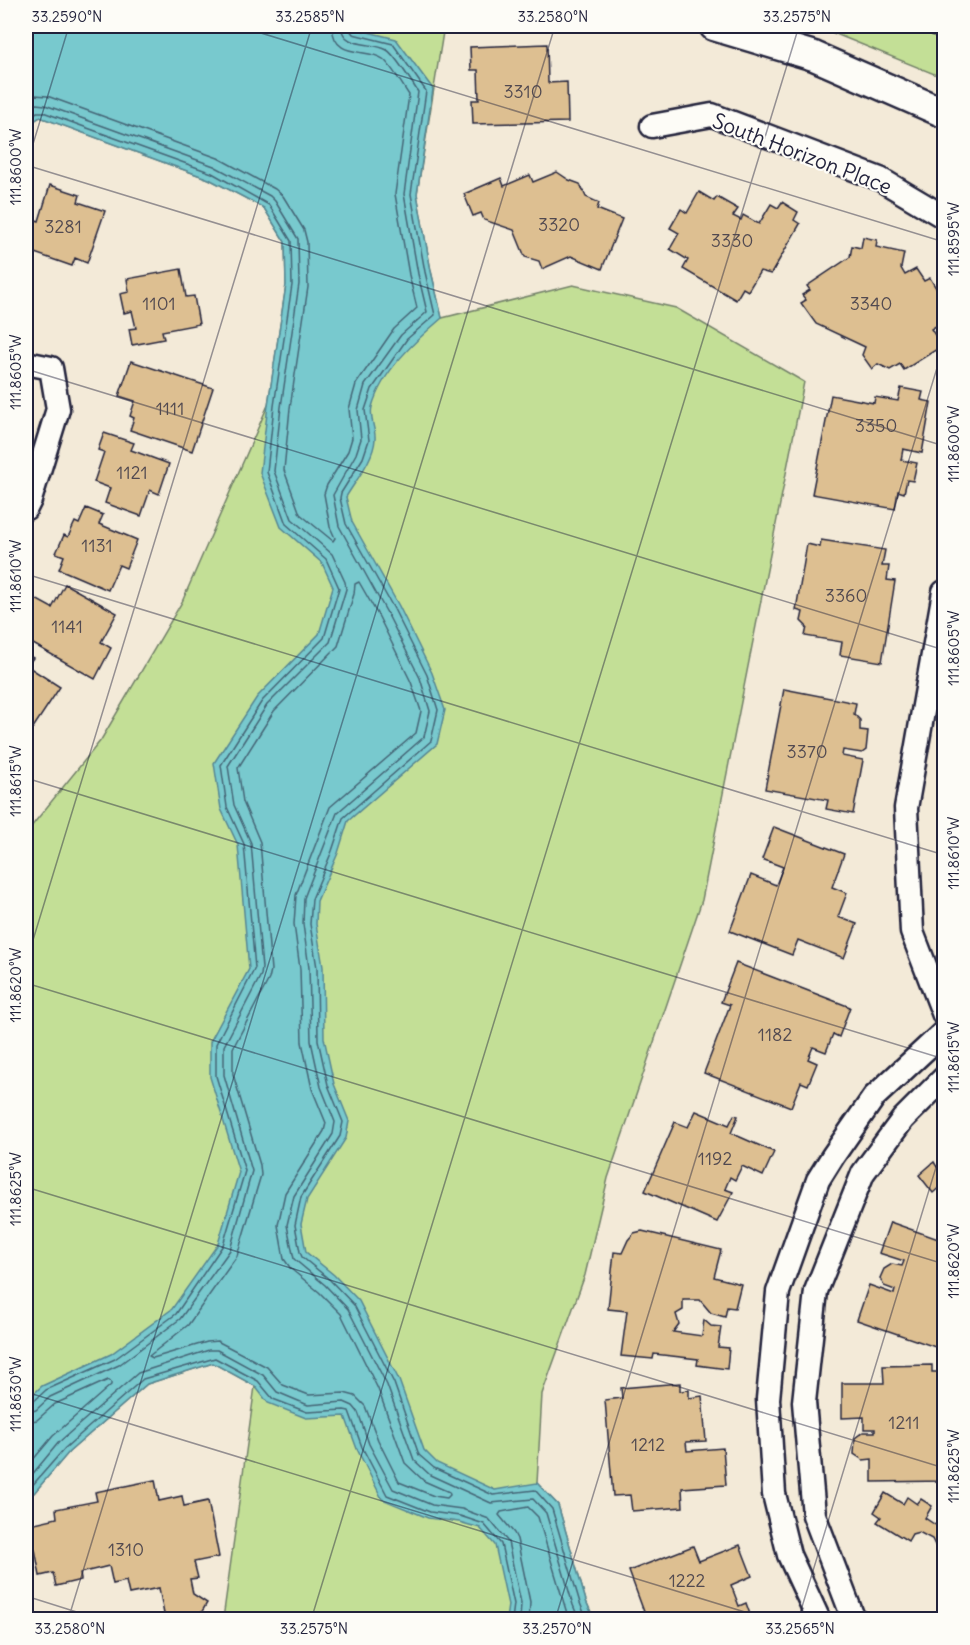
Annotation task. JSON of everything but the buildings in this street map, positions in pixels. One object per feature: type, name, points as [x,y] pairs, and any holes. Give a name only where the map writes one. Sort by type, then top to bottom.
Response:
[{"type":"street","points":[[714,26],[814,56],[945,114]]},
{"type":"street","name":"South Horizon Place","points":[[652,126],[712,115],[880,179],[945,217]]},
{"type":"street","points":[[26,363],[51,368],[58,409],[26,508]]},
{"type":"street","points":[[945,592],[906,808],[912,932],[945,1015]]},
{"type":"street","points":[[819,1620],[789,1555],[774,1494],[768,1399],[778,1292],[818,1180],[833,1156],[874,1097],[945,1032]]},
{"type":"street","points":[[854,1620],[814,1515],[804,1402],[816,1291],[862,1173],[903,1119],[945,1078]]},
{"type":"street","points":[[833,1156],[862,1173]]},
{"type":"street","points":[[768,1399],[804,1402]]},
{"type":"green space","points":[[26,26],[444,26],[417,194],[442,318],[573,285],[676,308],[804,382],[702,900],[608,1178],[585,1275],[542,1394],[537,1483],[558,1505],[586,1601],[594,1619],[223,1619],[255,1386],[213,1363],[147,1384],[69,1452],[34,1493],[26,1497],[26,833],[101,740],[182,602],[268,405],[286,285],[285,242],[264,208],[209,179],[40,117],[26,126]]},
{"type":"green space","points":[[816,26],[944,26],[944,78]]},
{"type":"water","points":[[26,26],[344,26],[396,39],[433,89],[417,194],[442,318],[411,347],[383,381],[371,411],[375,435],[374,447],[364,469],[346,497],[352,522],[399,606],[432,673],[445,710],[437,744],[348,821],[338,853],[317,901],[316,924],[323,967],[324,1038],[334,1084],[349,1121],[346,1138],[307,1199],[301,1224],[306,1252],[334,1275],[359,1301],[399,1380],[424,1450],[437,1463],[495,1490],[537,1483],[558,1505],[586,1601],[594,1619],[506,1619],[508,1605],[495,1545],[480,1528],[459,1522],[428,1518],[382,1499],[357,1449],[345,1416],[306,1418],[268,1403],[255,1386],[213,1363],[147,1384],[69,1452],[34,1493],[26,1497],[26,1401],[42,1386],[111,1354],[172,1309],[218,1244],[239,1172],[210,1077],[210,1042],[249,969],[238,845],[221,809],[214,763],[257,697],[319,634],[333,587],[322,563],[281,527],[260,473],[286,285],[285,242],[264,208],[209,179],[40,117],[26,126]]}]
